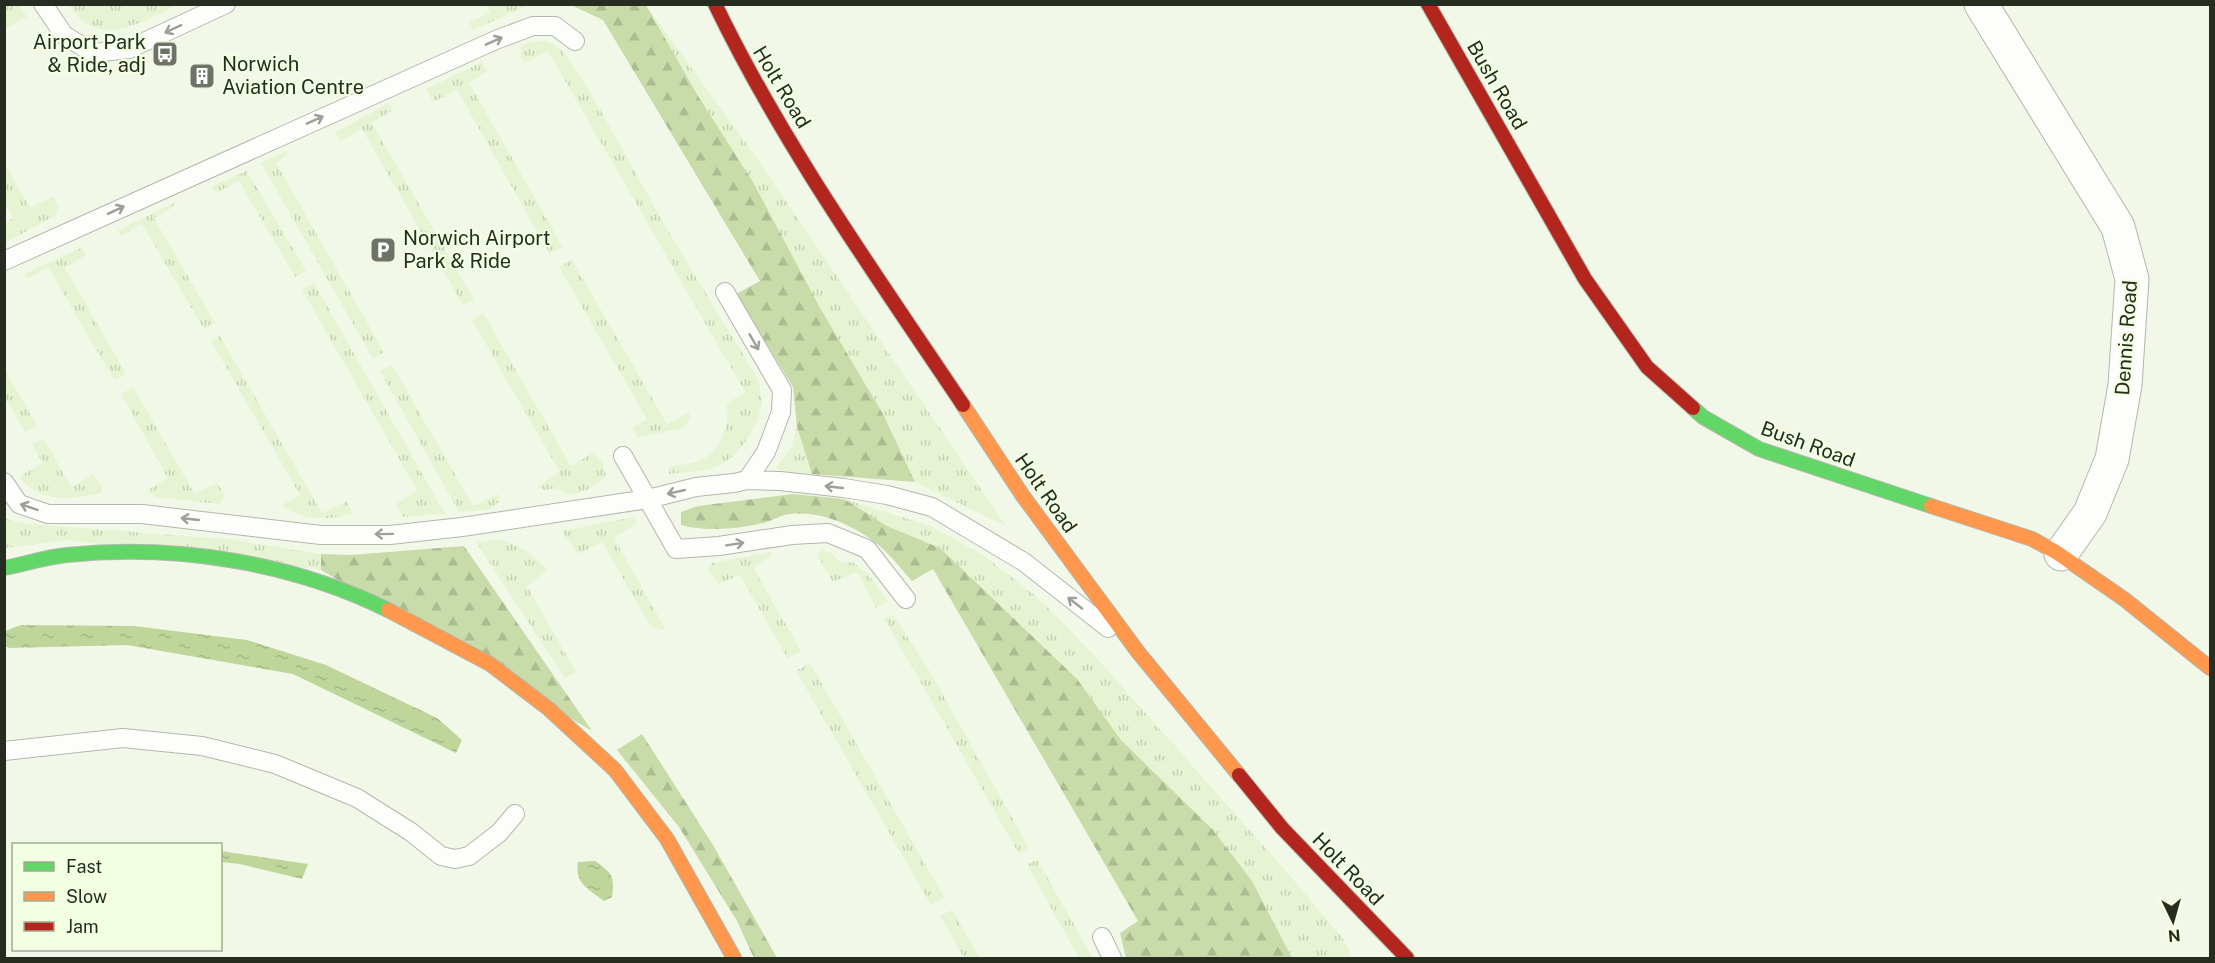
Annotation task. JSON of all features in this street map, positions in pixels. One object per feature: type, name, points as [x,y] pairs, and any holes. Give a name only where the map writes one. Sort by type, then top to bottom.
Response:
[{"type":"main road","name":"Holt Road","points":[[715,4],[739,54],[827,200],[1023,496],[1138,652],[1282,828],[1407,958]]},
{"type":"main road","name":"Bush Road","points":[[1428,4],[1585,279],[1647,367],[1703,417],[1760,449],[2032,540],[2061,555],[2109,588],[2211,668]]},
{"type":"main road","points":[[4,568],[66,555],[155,552],[262,565],[355,594],[423,627],[490,664],[549,709],[615,770],[667,840],[734,958]]},
{"type":"street","name":"Dennis Road","points":[[1981,4],[2118,227],[2132,279],[2125,385],[2112,459],[2090,513],[2061,555]]},
{"type":"lane","points":[[43,4],[64,35],[93,53],[129,49],[226,4]]},
{"type":"lane","points":[[4,261],[507,36],[533,26],[555,26],[575,41]]},
{"type":"lane","points":[[725,291],[782,390],[781,412],[766,452],[747,480]]},
{"type":"lane","points":[[623,456],[676,549],[828,532],[867,549],[906,599]]},
{"type":"lane","points":[[4,482],[19,504],[48,514],[142,514],[321,535],[390,535],[442,530],[648,499],[696,487],[747,480],[780,481],[866,491],[932,507],[1024,562],[1138,652]]},
{"type":"lane","points":[[4,751],[123,738],[202,746],[275,764],[357,798],[411,832],[441,856],[455,859],[469,856],[499,833],[515,814]]},
{"type":"lane","points":[[1102,937],[1112,958]]},
{"type":"green space","points":[[5,4],[19,5],[27,17],[5,29]]},
{"type":"green space","points":[[69,5],[177,5],[135,25],[106,30],[93,27],[80,19]]},
{"type":"green space","points":[[486,5],[529,5],[473,30],[469,22],[490,13]]},
{"type":"green space","points":[[571,5],[646,5],[698,96],[753,182],[819,306],[884,416],[915,482],[812,474],[797,427],[793,387],[736,294],[760,281],[603,20]]},
{"type":"green space","points":[[646,5],[756,157],[1006,526],[915,482],[884,416],[819,306],[753,182],[698,96]]},
{"type":"green space","points":[[547,41],[562,50],[588,88],[668,231],[758,379],[761,403],[756,423],[741,448],[720,465],[669,474],[669,467],[697,461],[714,451],[726,428],[726,404],[745,392],[548,51],[526,62],[521,59],[521,46]]},
{"type":"green space","points":[[482,62],[487,71],[469,83],[563,247],[550,254],[457,90],[433,102],[426,89]]},
{"type":"green space","points":[[389,103],[393,110],[372,123],[474,300],[463,305],[362,129],[340,141],[334,133]]},
{"type":"green space","points":[[286,151],[289,154],[276,163],[384,352],[373,359],[261,163]]},
{"type":"green space","points":[[4,162],[30,208],[54,196],[58,207],[56,215],[7,242],[5,241],[5,223],[13,218],[5,203]]},
{"type":"green space","points":[[247,171],[306,271],[295,277],[239,181],[216,193],[212,186]]},
{"type":"green space","points":[[174,203],[175,206],[154,218],[215,323],[204,329],[142,224],[121,236],[118,230]]},
{"type":"green space","points":[[81,248],[86,255],[65,268],[126,374],[114,380],[48,267],[27,279],[24,274]]},
{"type":"green space","points":[[572,260],[667,424],[689,412],[690,419],[685,427],[637,438],[632,428],[647,419],[559,267]]},
{"type":"green space","points":[[314,283],[445,514],[403,517],[396,504],[417,490],[302,290]]},
{"type":"green space","points":[[483,313],[571,466],[593,453],[602,462],[606,475],[589,489],[569,493],[556,488],[545,490],[537,487],[560,472],[472,320]]},
{"type":"green space","points":[[220,336],[322,513],[347,501],[353,514],[335,518],[307,517],[290,511],[282,505],[300,495],[211,341]]},
{"type":"green space","points":[[392,365],[473,506],[498,494],[500,501],[488,510],[459,512],[380,371]]},
{"type":"green space","points":[[5,370],[37,426],[25,432],[5,397]]},
{"type":"green space","points":[[133,387],[194,493],[217,483],[225,496],[219,504],[155,497],[148,490],[168,478],[121,394]]},
{"type":"green space","points":[[797,427],[812,474],[794,473],[775,468],[791,449]]},
{"type":"green space","points":[[44,439],[71,487],[93,475],[103,486],[101,493],[58,498],[39,493],[21,479],[23,474],[43,463],[32,444]]},
{"type":"green space","points":[[793,494],[844,499],[887,526],[940,548],[1077,679],[1121,740],[1212,829],[1252,881],[1292,958],[1126,958],[1120,933],[1138,921],[933,569],[912,581],[871,539],[850,526],[826,517],[801,513],[789,514],[767,522],[736,528],[712,529],[681,525],[681,512],[698,506]]},
{"type":"green space","points":[[844,499],[931,526],[983,555],[1037,597],[1094,655],[1291,877],[1344,940],[1352,958],[1292,958],[1252,881],[1211,829],[1121,740],[1077,679],[940,548],[887,526]]},
{"type":"green space","points":[[4,516],[7,519],[27,524],[226,539],[321,554],[321,570],[67,540],[5,548]]},
{"type":"green space","points":[[634,517],[637,523],[614,538],[666,630],[651,627],[602,542],[578,554],[562,531]]},
{"type":"green space","points":[[501,539],[527,551],[548,570],[527,586],[576,672],[565,678],[476,542]]},
{"type":"green space","points":[[464,546],[592,731],[321,570],[321,554],[351,555]]},
{"type":"green space","points":[[822,550],[830,552],[841,563],[853,562],[868,574],[888,601],[876,608],[857,572],[833,582],[817,555]]},
{"type":"green space","points":[[771,552],[771,556],[753,567],[801,651],[788,659],[740,575],[718,584],[708,569],[712,563]]},
{"type":"green space","points":[[893,615],[929,670],[1029,848],[1019,854],[884,618]]},
{"type":"green space","points":[[810,663],[944,897],[931,905],[796,671]]},
{"type":"green space","points":[[642,734],[713,845],[777,958],[754,958],[737,921],[679,827],[617,750]]},
{"type":"green space","points":[[1037,859],[1093,958],[1079,958],[1027,865]]},
{"type":"green space","points":[[952,910],[980,958],[964,958],[940,916]]},
{"type":"water","points":[[21,625],[134,626],[247,640],[326,665],[437,718],[462,740],[456,753],[293,674],[127,645],[9,648],[5,646],[5,631]]},
{"type":"water","points":[[222,851],[308,864],[302,879],[240,864],[222,862]]},
{"type":"water","points":[[595,861],[609,872],[613,884],[612,897],[604,901],[588,889],[578,876],[578,862]]},
{"type":"traffic: fast","points":[[1693,408],[1703,417],[1759,449],[1931,506]]},
{"type":"traffic: fast","points":[[4,568],[51,557],[108,552],[190,555],[232,560],[312,580],[351,593],[388,610]]},
{"type":"traffic: slow","points":[[963,405],[1023,496],[1138,652],[1239,775]]},
{"type":"traffic: slow","points":[[1931,506],[2032,539],[2056,552],[2124,599],[2210,668]]},
{"type":"traffic: slow","points":[[388,610],[490,664],[549,709],[615,770],[667,839],[734,958]]},
{"type":"traffic: jam","points":[[715,4],[800,159],[963,405]]},
{"type":"traffic: jam","points":[[1428,4],[1585,279],[1647,367],[1693,408]]},
{"type":"traffic: jam","points":[[1239,775],[1282,828],[1407,958]]},
{"type":"place","name":"Airport Park & Ride, adj","points":[[165,54]]},
{"type":"place","name":"Norwich Aviation Centre","points":[[202,76]]},
{"type":"place","name":"Norwich Airport Park & Ride","points":[[383,250]]}]
